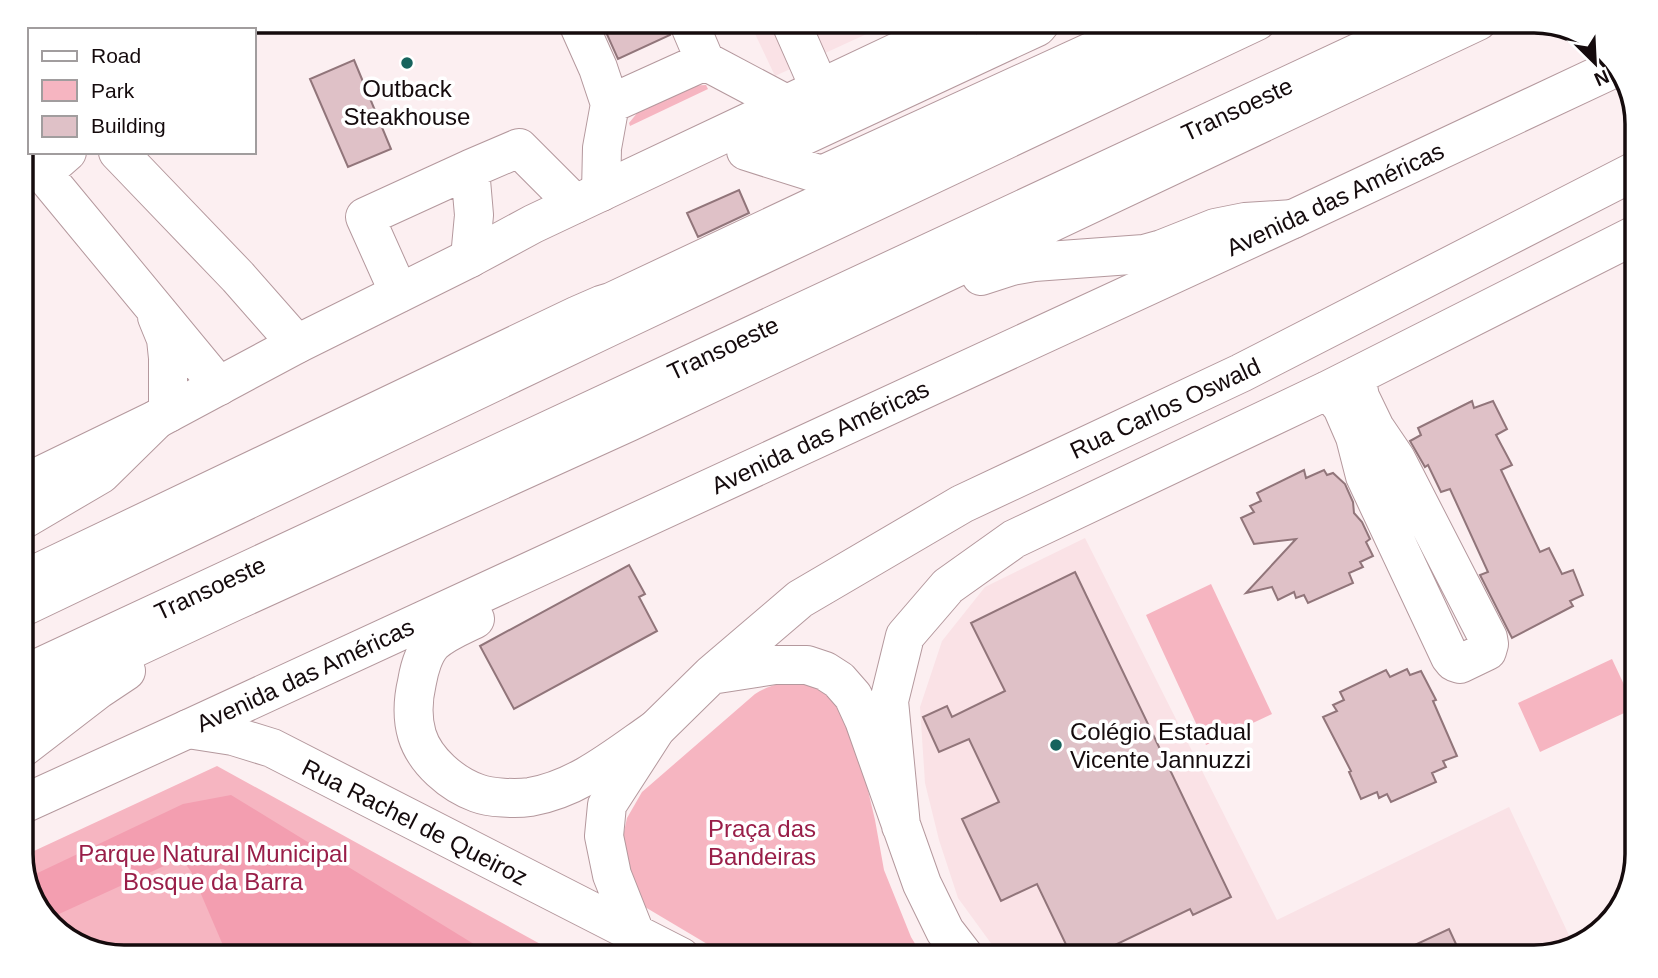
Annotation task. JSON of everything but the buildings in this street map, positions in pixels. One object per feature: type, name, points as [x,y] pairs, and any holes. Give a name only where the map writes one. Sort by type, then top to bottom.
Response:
[{"type":"main road","points":[[582,33],[610,104],[602,148],[588,198]]},
{"type":"main road","points":[[693,33],[705,61]]},
{"type":"main road","points":[[798,33],[803,96]]},
{"type":"main road","points":[[33,479],[163,416],[297,344],[533,224],[937,33]]},
{"type":"main road","points":[[746,151],[786,144],[1024,33]]},
{"type":"main road","points":[[703,144],[746,151],[822,175],[1132,33]]},
{"type":"main road","points":[[33,574],[589,310],[1184,33]]},
{"type":"main road","points":[[33,602],[1232,33]]},
{"type":"main road","name":"Transoeste","points":[[33,670],[1391,33]]},
{"type":"main road","points":[[33,695],[233,601],[629,422],[1453,33]]},
{"type":"main road","points":[[610,104],[705,61],[803,96]]},
{"type":"main road","name":"Avenida das Américas","points":[[33,799],[1607,72]]},
{"type":"main road","points":[[399,293],[365,217],[519,148],[588,198]]},
{"type":"main road","points":[[120,154],[297,344]]},
{"type":"main road","points":[[44,159],[152,305],[219,386]]},
{"type":"main road","points":[[470,169],[474,215],[470,258]]},
{"type":"main road","name":"Rua Carlos Oswald","points":[[711,675],[800,599],[962,504],[1241,373],[1625,176]]},
{"type":"main road","points":[[881,304],[944,288],[1012,266],[1144,254],[1215,228],[1245,222],[1293,219]]},
{"type":"main road","points":[[901,826],[889,701],[905,636],[948,586],[1014,539],[1342,383],[1625,240]]},
{"type":"main road","points":[[33,515],[100,474],[163,416],[166,339],[152,305]]},
{"type":"main road","points":[[1342,383],[1360,397],[1375,428],[1396,459],[1488,638],[1487,651],[1460,664],[1450,657],[1365,476],[1355,437],[1342,407],[1342,383]]},
{"type":"main road","points":[[515,577],[489,613],[453,629],[432,644],[419,670],[414,694],[417,735],[427,755],[457,783],[479,794],[504,797],[529,797],[563,788],[604,766],[656,729],[711,675],[791,664],[807,665],[825,671],[839,680],[853,696],[922,884],[951,945]]},
{"type":"main road","points":[[33,741],[99,689],[233,601]]},
{"type":"main road","name":"Rua Rachel de Queiroz","points":[[188,729],[233,736],[272,748],[658,945]]},
{"type":"main road","points":[[635,933],[612,875],[604,836],[607,805],[656,729]]},
{"type":"shaded area","points":[[755,33],[869,33],[775,76]]},
{"type":"shaded area","name":"Colégio Estadual Vicente Jannuzzi","points":[[1085,538],[1277,920],[1509,807],[1570,937],[1534,945],[992,945],[958,898],[939,840],[925,783],[920,707],[942,641],[985,587]]},
{"type":"green space","points":[[706,85],[708,89],[630,126],[629,123],[642,107],[685,86]]},
{"type":"green space","points":[[1211,584],[1272,714],[1206,745],[1146,615]]},
{"type":"green space","points":[[1612,659],[1625,687],[1625,713],[1540,752],[1518,703]]},
{"type":"green space","name":"Praça das Bandeiras","points":[[803,681],[827,688],[850,714],[884,870],[916,945],[709,945],[645,907],[631,888],[622,841],[627,818],[642,792],[755,694],[766,688]]},
{"type":"green space","name":"Parque Natural Municipal Bosque da Barra","points":[[217,766],[542,945],[124,945],[101,942],[79,933],[56,914],[38,883],[33,851]]},
{"type":"green space","points":[[231,795],[475,945],[223,945],[192,873],[185,863],[175,861],[56,914],[43,894],[36,874],[183,804]]},
{"type":"place","name":"Outback Steakhouse","points":[[407,63]]},
{"type":"place","name":"Colégio Estadual Vicente Jannuzzi","points":[[1056,745]]}]
